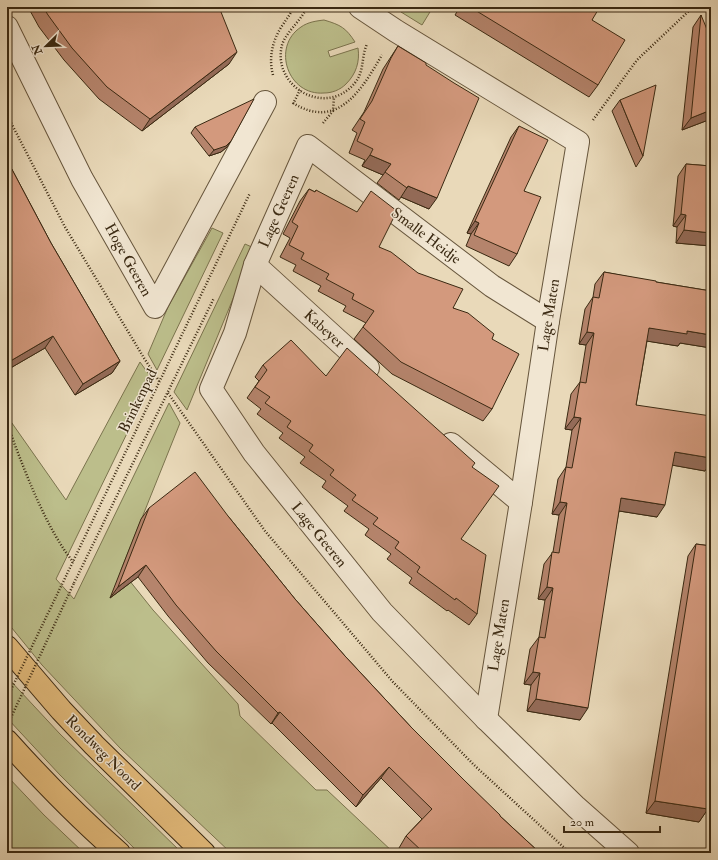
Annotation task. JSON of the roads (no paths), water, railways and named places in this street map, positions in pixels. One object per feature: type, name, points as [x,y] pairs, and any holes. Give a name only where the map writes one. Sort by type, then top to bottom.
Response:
[{"type":"main road","name":"Rondweg Noord","points":[[7,648],[94,745],[204,853]]},
{"type":"main road","points":[[7,741],[68,806],[118,853]]},
{"type":"street","name":"Lage Maten","points":[[360,7],[388,26],[578,142],[548,321],[486,719]]},
{"type":"street","name":"Hoge Geeren","points":[[7,27],[82,179],[155,307],[265,102]]},
{"type":"street","name":"Smalle Heidje","points":[[308,146],[492,286],[548,321]]},
{"type":"street","name":"Lage Geeren","points":[[308,146],[255,265],[235,333],[211,389],[254,453],[382,612],[486,719],[576,807],[628,853]]},
{"type":"street","name":"Kabeyer","points":[[255,265],[382,382]]},
{"type":"street","points":[[434,429],[464,456],[521,502]]}]
